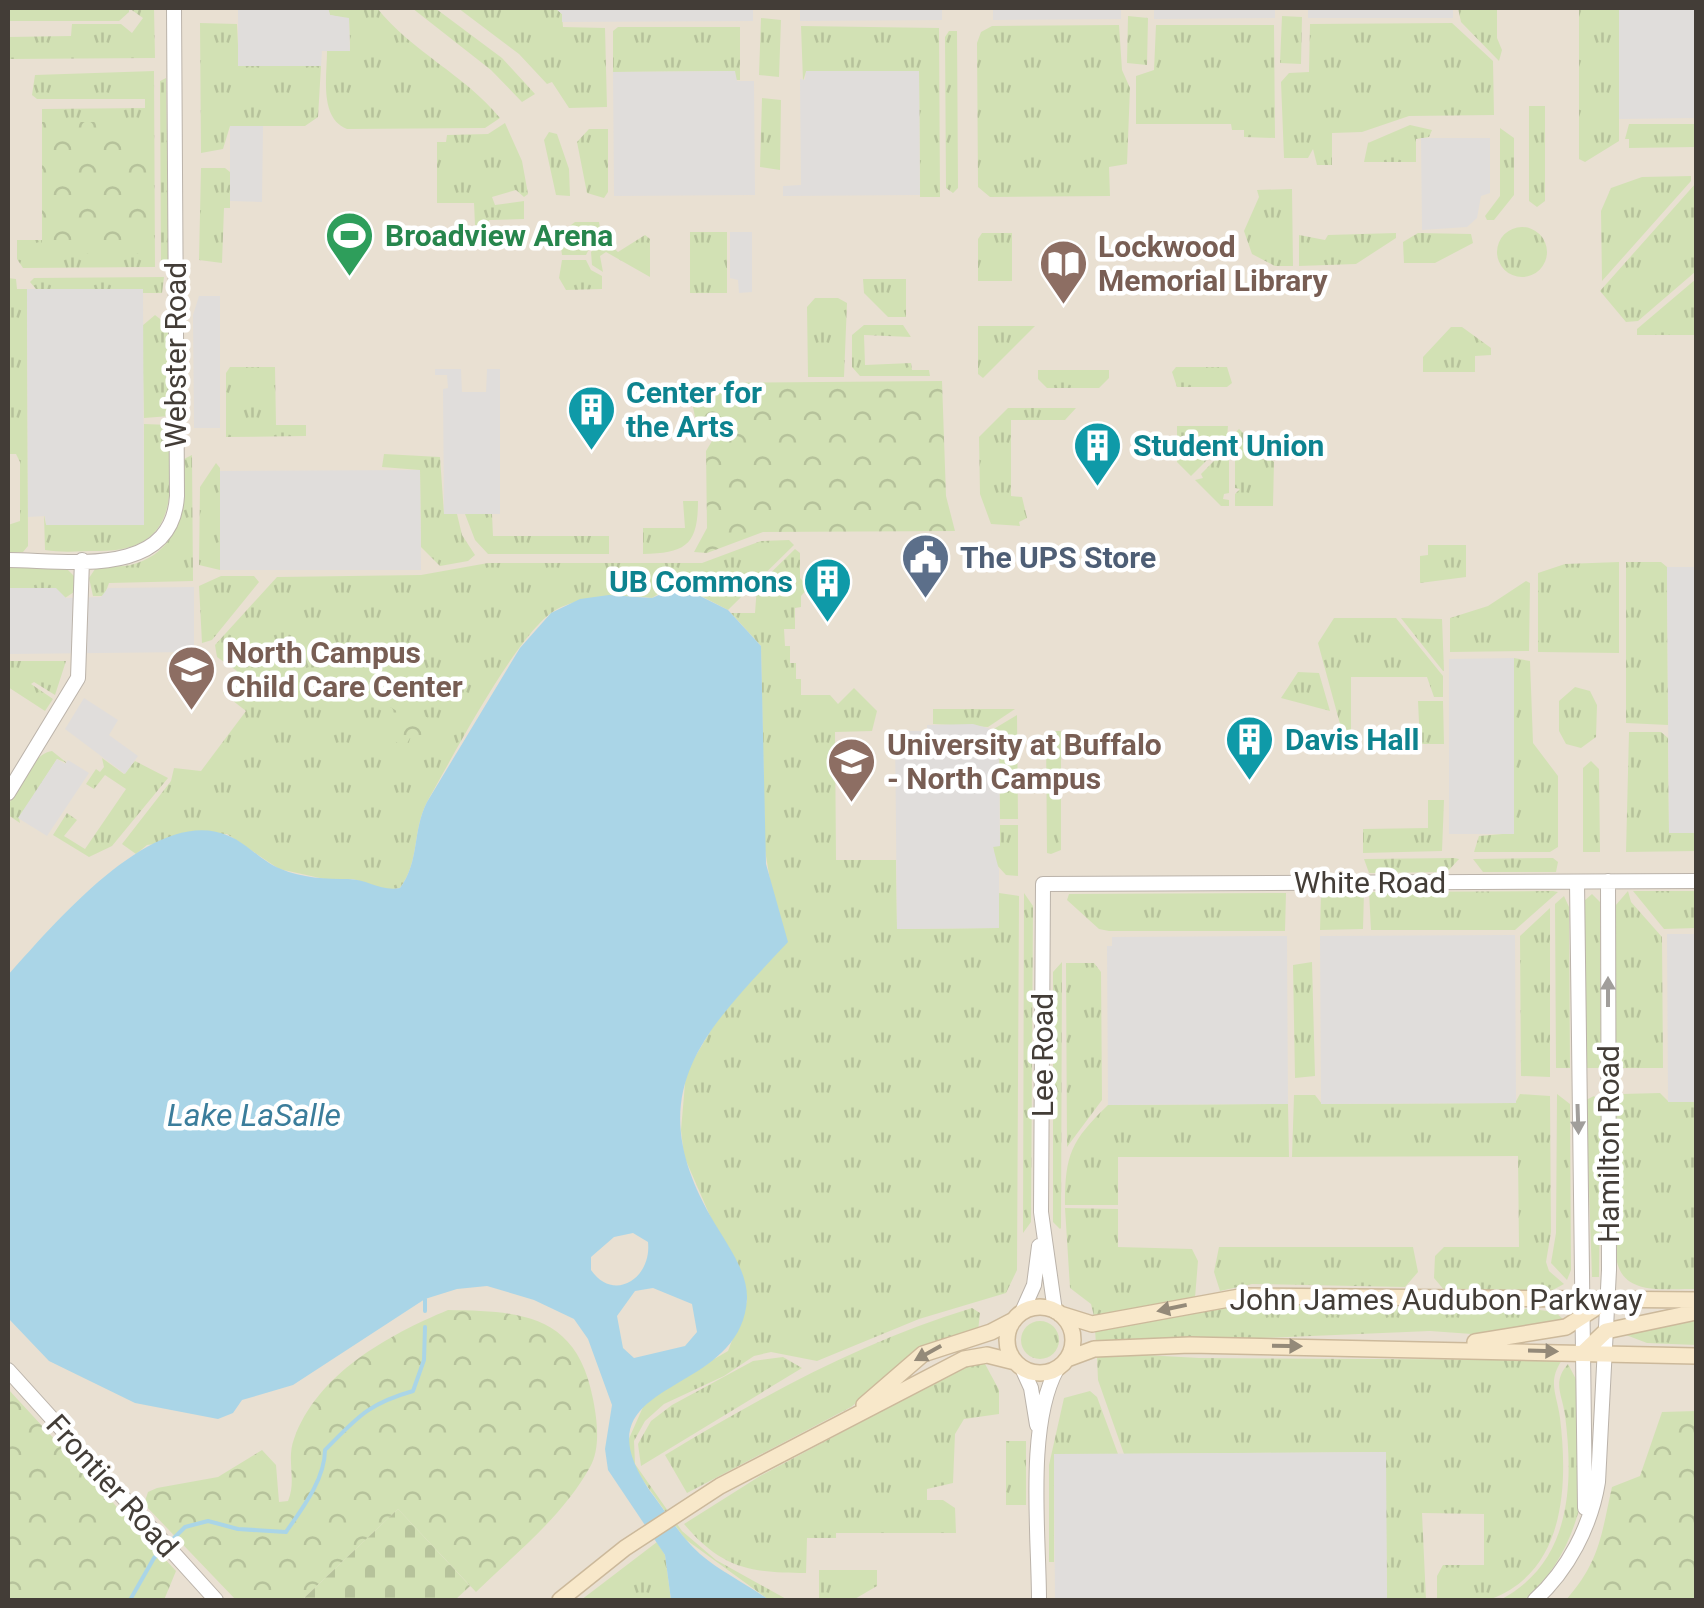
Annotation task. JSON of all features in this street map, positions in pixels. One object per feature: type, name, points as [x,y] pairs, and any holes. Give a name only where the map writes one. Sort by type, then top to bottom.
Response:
[{"type":"main road","name":"John James Audubon Parkway","points":[[1058,1312],[1092,1324],[1245,1296],[1696,1300]]},
{"type":"main road","points":[[1432,1348],[1566,1327],[1608,1300]]},
{"type":"main road","points":[[560,1600],[625,1548],[696,1500],[857,1413],[923,1354],[1038,1307],[1058,1312],[1073,1338],[1062,1364],[1040,1373],[971,1356],[866,1412],[857,1413]]},
{"type":"main road","points":[[1583,1354],[1606,1331],[1696,1312]]},
{"type":"main road","points":[[1018,1316],[1007,1341],[1018,1365]]},
{"type":"main road","name":"John James Audubon Parkway","points":[[1062,1364],[1094,1349],[1121,1347],[1432,1348],[1696,1356]]},
{"type":"street","name":"Webster Road","points":[[8,560],[123,559],[149,550],[168,529],[176,508],[174,8]]},
{"type":"street","points":[[8,793],[78,678],[82,560]]},
{"type":"street","name":"Hamilton Road","points":[[1535,1600],[1565,1566],[1585,1524],[1598,1482],[1608,1300],[1608,881]]},
{"type":"street","name":"White Road","points":[[1043,884],[1696,881]]},
{"type":"street","name":"Hamilton Road","points":[[1576,882],[1585,1524]]},
{"type":"street","name":"Lee Road","points":[[1018,1316],[1034,1285],[1042,1226],[1043,884]]},
{"type":"street","name":"Lee Road","points":[[1042,1226],[1058,1312]]},
{"type":"street","points":[[1040,1600],[1040,1441],[1049,1386],[1062,1364]]},
{"type":"street","points":[[1018,1365],[1031,1388],[1040,1441]]},
{"type":"street","name":"Frontier Road","points":[[8,1370],[216,1600]]},
{"type":"shaded area","name":"University at Buffalo - North Campus","points":[[8,8],[1696,8],[1696,1600],[8,1600]]},
{"type":"shaded area","points":[[238,8],[328,8],[330,15],[349,18],[350,51],[322,51],[321,66],[238,66]]},
{"type":"shaded area","points":[[555,8],[753,8],[753,21],[562,22],[562,14]]},
{"type":"shaded area","points":[[800,8],[942,8],[942,20],[800,21]]},
{"type":"shaded area","points":[[993,8],[1121,8],[1121,19],[993,20]]},
{"type":"shaded area","points":[[1154,8],[1275,8],[1275,18],[1154,19]]},
{"type":"shaded area","points":[[1308,8],[1453,8],[1453,18],[1308,18]]},
{"type":"shaded area","points":[[1619,8],[1696,8],[1696,118],[1619,119]]},
{"type":"shaded area","points":[[735,71],[737,81],[754,81],[755,195],[614,196],[613,72]]},
{"type":"shaded area","points":[[806,71],[919,71],[920,195],[783,196],[783,186],[801,185],[800,79],[805,80]]},
{"type":"shaded area","points":[[230,126],[263,126],[262,202],[230,201]]},
{"type":"shaded area","points":[[1421,138],[1490,138],[1490,193],[1481,196],[1477,218],[1467,227],[1422,230]]},
{"type":"shaded area","points":[[730,232],[752,232],[752,292],[739,293],[738,280],[730,278]]},
{"type":"shaded area","points":[[27,289],[143,289],[144,525],[46,525],[45,516],[28,517]]},
{"type":"shaded area","points":[[199,296],[220,296],[220,428],[194,428],[193,315]]},
{"type":"shaded area","points":[[435,369],[461,369],[462,392],[486,392],[487,369],[500,369],[500,514],[444,514],[443,389],[448,388],[447,375],[435,375]]},
{"type":"shaded area","points":[[420,470],[421,570],[220,570],[220,471]]},
{"type":"shaded area","points":[[1667,567],[1696,567],[1696,833],[1669,833]]},
{"type":"shaded area","points":[[194,587],[194,652],[8,654],[8,588],[56,588],[66,598],[101,597],[108,588]]},
{"type":"shaded area","points":[[1514,658],[1514,834],[1449,834],[1449,659]]},
{"type":"shaded area","points":[[84,698],[118,720],[109,735],[138,756],[125,774],[65,729]]},
{"type":"shaded area","points":[[973,724],[991,729],[999,744],[1000,846],[993,847],[999,870],[999,928],[897,929],[895,731],[927,731],[927,725]]},
{"type":"shaded area","points":[[57,759],[65,764],[68,760],[89,773],[47,836],[18,818]]},
{"type":"shaded area","points":[[1667,934],[1696,934],[1696,1102],[1668,1102]]},
{"type":"shaded area","points":[[1515,935],[1516,1103],[1321,1104],[1320,936]]},
{"type":"shaded area","points":[[1287,936],[1288,1104],[1108,1105],[1107,946],[1112,946],[1112,937]]},
{"type":"shaded area","points":[[1386,1452],[1387,1600],[1055,1600],[1054,1454]]},
{"type":"green space","points":[[8,8],[129,8],[129,12],[119,21],[8,21]]},
{"type":"green space","points":[[129,8],[154,8],[155,58],[8,59],[8,37],[71,36],[72,24],[121,24],[132,33],[143,18]]},
{"type":"green space","points":[[328,8],[377,8],[406,38],[471,89],[500,118],[485,128],[347,129],[338,124],[326,95],[327,51],[350,50],[349,19],[330,15]]},
{"type":"green space","points":[[412,8],[435,8],[502,58],[535,94],[522,102],[491,70]]},
{"type":"green space","points":[[458,8],[555,8],[562,14],[563,27],[605,28],[607,107],[569,108],[552,82],[547,84],[519,54]]},
{"type":"green space","points":[[1458,8],[1497,8],[1497,38],[1502,50],[1499,61],[1461,22]]},
{"type":"green space","points":[[1579,8],[1619,8],[1619,141],[1585,162],[1579,159]]},
{"type":"green space","points":[[1128,16],[1148,18],[1147,65],[1127,63]]},
{"type":"green space","points":[[1282,16],[1302,17],[1301,64],[1280,63]]},
{"type":"green space","points":[[761,18],[781,20],[779,77],[759,75]]},
{"type":"green space","points":[[200,23],[237,24],[239,66],[321,66],[318,117],[305,126],[230,126],[223,149],[201,153]]},
{"type":"green space","points":[[1452,23],[1493,61],[1494,115],[1409,116],[1362,132],[1332,133],[1332,165],[1317,165],[1313,149],[1308,158],[1284,158],[1281,82],[1289,73],[1309,72],[1310,24]]},
{"type":"green space","points":[[1119,25],[1122,70],[1130,88],[1127,164],[1109,167],[1110,196],[990,197],[978,187],[977,43],[981,32],[992,26]]},
{"type":"green space","points":[[1156,25],[1274,25],[1275,138],[1244,137],[1244,130],[1232,130],[1231,124],[1136,124],[1136,76],[1154,70]]},
{"type":"green space","points":[[801,26],[939,28],[940,197],[920,197],[919,71],[806,72],[803,81]]},
{"type":"green space","points":[[618,27],[740,27],[740,80],[736,80],[734,71],[613,72],[613,31]]},
{"type":"green space","points":[[949,31],[957,31],[958,188],[953,193],[946,188],[945,37]]},
{"type":"green space","points":[[154,71],[155,267],[23,268],[17,259],[17,240],[42,240],[42,253],[112,122],[42,122],[42,109],[145,108],[145,99],[37,99],[32,95],[35,75]]},
{"type":"green space","points":[[166,78],[169,264],[161,267],[160,81]]},
{"type":"green space","points":[[762,98],[781,100],[780,170],[760,167]]},
{"type":"green space","points":[[1529,106],[1545,106],[1545,201],[1537,207],[1529,201]]},
{"type":"green space","points":[[42,122],[112,122],[150,146],[151,254],[42,254]]},
{"type":"green space","points":[[505,123],[522,161],[528,194],[524,197],[516,190],[492,197],[495,205],[524,201],[524,219],[489,220],[489,232],[481,232],[481,226],[475,225],[474,203],[437,203],[437,142],[446,142],[447,135],[488,134]]},
{"type":"green space","points":[[1629,124],[1696,124],[1696,147],[1629,148],[1629,139],[1625,139]]},
{"type":"green space","points":[[1410,125],[1432,130],[1429,137],[1416,139],[1416,162],[1364,162],[1368,143]]},
{"type":"green space","points":[[1500,128],[1514,138],[1514,195],[1494,220],[1487,220],[1485,216],[1500,196]]},
{"type":"green space","points":[[589,129],[608,129],[608,192],[604,198],[587,193],[577,142]]},
{"type":"green space","points":[[549,132],[557,134],[569,169],[570,196],[556,195],[544,140]]},
{"type":"green space","points":[[201,168],[225,168],[230,172],[230,208],[224,208],[222,263],[199,260]]},
{"type":"green space","points":[[1691,176],[1691,181],[1602,281],[1601,211],[1611,188],[1642,177]]},
{"type":"green space","points":[[1696,183],[1695,272],[1638,321],[1626,322],[1600,291]]},
{"type":"green space","points":[[1292,189],[1293,266],[1275,266],[1252,254],[1244,231],[1259,197],[1257,190]]},
{"type":"green space","points":[[575,222],[599,222],[602,239],[592,243],[586,255],[562,255],[559,234]]},
{"type":"green space","points":[[1522,227],[1539,235],[1547,252],[1539,269],[1522,277],[1505,269],[1497,252],[1505,235]]},
{"type":"green space","points":[[690,232],[727,232],[727,293],[690,293]]},
{"type":"green space","points":[[982,233],[1012,233],[1012,281],[978,281],[978,239]]},
{"type":"green space","points":[[1396,233],[1396,238],[1356,264],[1299,266],[1299,235],[1325,240],[1328,235]]},
{"type":"green space","points":[[1418,233],[1471,234],[1473,243],[1435,263],[1404,263],[1403,242]]},
{"type":"green space","points":[[645,235],[650,239],[650,277],[606,252],[600,256],[603,272],[592,265],[591,252],[597,245],[609,244],[618,252]]},
{"type":"green space","points":[[562,260],[586,260],[591,270],[602,276],[602,289],[566,290],[559,278]]},
{"type":"green space","points":[[164,277],[162,293],[143,293],[143,289],[36,289],[30,282],[34,278]]},
{"type":"green space","points":[[8,278],[16,279],[17,289],[27,289],[28,546],[23,552],[8,552],[8,525],[20,521],[20,462],[16,454],[8,454]]},
{"type":"green space","points":[[863,279],[906,279],[906,317],[888,317],[864,293]]},
{"type":"green space","points":[[1696,279],[1696,335],[1637,335],[1637,329]]},
{"type":"green space","points":[[815,298],[838,298],[847,303],[844,377],[808,377],[807,307]]},
{"type":"green space","points":[[155,315],[169,326],[170,416],[144,418],[142,326]]},
{"type":"green space","points":[[864,325],[903,325],[911,337],[864,335],[865,365],[911,363],[912,370],[929,370],[930,376],[860,376],[852,367],[852,335]]},
{"type":"green space","points":[[978,326],[1035,326],[983,378],[978,374]]},
{"type":"green space","points":[[1451,327],[1462,327],[1491,348],[1491,355],[1475,356],[1475,372],[1423,372],[1423,357]]},
{"type":"green space","points":[[230,367],[275,367],[276,425],[306,425],[306,436],[226,437],[226,373]]},
{"type":"green space","points":[[1176,367],[1227,367],[1232,383],[1227,387],[1177,387],[1172,372]]},
{"type":"green space","points":[[1038,370],[1109,370],[1109,378],[1099,388],[1047,388],[1038,379]]},
{"type":"green space","points":[[942,381],[946,496],[955,531],[763,532],[707,553],[694,552],[707,528],[706,451],[715,436],[730,434],[731,418],[695,417],[690,392],[704,392],[704,383]]},
{"type":"green space","points":[[1008,408],[1076,408],[1065,420],[1011,420],[1011,496],[1022,497],[1027,518],[1019,522],[1020,526],[991,524],[980,494],[979,437]]},
{"type":"green space","points":[[144,424],[170,425],[170,492],[158,527],[146,540],[126,548],[45,550],[44,515],[46,524],[144,525]]},
{"type":"green space","points":[[1177,426],[1228,426],[1227,438],[1211,437],[1217,450],[1191,476],[1177,462]]},
{"type":"green space","points":[[1239,429],[1274,462],[1273,506],[1235,506],[1235,494],[1240,489],[1235,488],[1235,433]]},
{"type":"green space","points":[[1222,453],[1229,457],[1229,493],[1223,499],[1229,500],[1229,506],[1221,506],[1195,480],[1203,478],[1201,474]]},
{"type":"green space","points":[[384,454],[440,457],[444,514],[457,514],[462,535],[475,555],[468,561],[440,566],[421,547],[420,470],[382,467]]},
{"type":"green space","points":[[192,455],[193,581],[109,583],[104,596],[93,596],[89,578],[95,569],[129,565],[151,557],[172,535],[181,507],[184,459]]},
{"type":"green space","points":[[216,463],[220,468],[220,570],[199,565],[200,487]]},
{"type":"green space","points":[[683,501],[698,501],[695,528],[687,544],[670,551],[643,554],[643,528],[685,528]]},
{"type":"green space","points":[[465,514],[492,514],[493,536],[609,536],[609,554],[488,554],[475,540]]},
{"type":"green space","points":[[789,540],[794,545],[728,610],[703,597],[664,590],[652,598],[616,596],[575,602],[554,611],[539,624],[504,670],[427,802],[411,867],[400,888],[386,890],[353,879],[329,880],[279,869],[227,834],[147,845],[136,854],[122,844],[171,781],[174,768],[201,771],[246,711],[223,693],[237,671],[217,657],[215,645],[277,577],[421,575],[488,563],[702,563],[761,541]]},
{"type":"green space","points":[[1428,545],[1466,545],[1466,577],[1420,583],[1420,556],[1428,555]]},
{"type":"green space","points":[[795,549],[800,553],[800,578],[809,587],[801,596],[801,607],[795,608],[795,629],[784,629],[790,663],[796,663],[796,679],[801,679],[801,695],[830,695],[838,704],[854,688],[877,711],[872,731],[835,732],[836,860],[896,860],[897,929],[998,928],[999,893],[1019,896],[1017,1270],[1006,1293],[919,1319],[817,1361],[771,1352],[754,1356],[724,1376],[664,1404],[645,1421],[634,1441],[635,1464],[682,1531],[716,1560],[788,1600],[769,1600],[685,1539],[632,1465],[627,1443],[647,1398],[728,1351],[747,1301],[684,1156],[681,1130],[686,1072],[720,1015],[770,880],[765,850],[761,646],[731,613],[755,613],[757,586]]},
{"type":"green space","points":[[1619,562],[1619,653],[1538,652],[1538,573],[1565,564]]},
{"type":"green space","points":[[1626,562],[1661,562],[1667,567],[1668,725],[1626,723]]},
{"type":"green space","points":[[8,567],[65,567],[74,576],[74,592],[65,598],[55,588],[8,588]]},
{"type":"green space","points":[[221,576],[254,576],[259,582],[212,640],[202,643],[199,586]]},
{"type":"green space","points":[[1526,581],[1530,583],[1529,651],[1450,652],[1450,618],[1488,606]]},
{"type":"green space","points":[[1334,618],[1396,618],[1443,676],[1443,697],[1434,697],[1427,677],[1351,677],[1351,735],[1343,735],[1318,643]]},
{"type":"green space","points":[[1401,618],[1442,619],[1444,671],[1443,671]]},
{"type":"green space","points":[[1514,658],[1530,661],[1533,743],[1558,776],[1558,847],[1550,852],[1474,852],[1479,836],[1514,833]]},
{"type":"green space","points":[[8,661],[66,661],[55,695],[34,682],[31,684],[53,699],[45,711],[8,687]]},
{"type":"green space","points":[[1298,672],[1319,673],[1330,711],[1281,698]]},
{"type":"green space","points":[[1575,687],[1590,691],[1597,705],[1596,737],[1581,748],[1566,744],[1559,731],[1559,701]]},
{"type":"green space","points":[[1418,701],[1443,701],[1444,744],[1420,744]]},
{"type":"green space","points":[[390,707],[412,720],[417,712],[428,718],[419,743],[410,738],[405,747],[381,734]]},
{"type":"green space","points":[[933,709],[1015,709],[988,727],[933,724]]},
{"type":"green space","points":[[1017,715],[1018,819],[1000,819],[999,749],[992,730]]},
{"type":"green space","points":[[1046,731],[1061,731],[1061,850],[1051,854],[1047,853]]},
{"type":"green space","points":[[1629,732],[1661,732],[1668,738],[1669,833],[1696,833],[1696,851],[1626,852]]},
{"type":"green space","points":[[52,751],[67,763],[57,759],[19,818],[20,823],[8,815],[12,797],[29,767]]},
{"type":"green space","points":[[102,758],[124,774],[135,761],[168,778],[112,846],[89,857],[53,835],[67,813],[77,820],[64,836],[85,849],[126,789],[105,775],[94,789],[86,784],[96,769],[100,772],[104,767]]},
{"type":"green space","points":[[1591,761],[1599,769],[1600,852],[1583,852],[1583,768]]},
{"type":"green space","points":[[1428,800],[1444,800],[1442,851],[1363,853],[1363,829],[1428,828]]},
{"type":"green space","points":[[1000,825],[1018,825],[1018,876],[1006,875],[995,863],[993,846],[1000,845]]},
{"type":"green space","points":[[1553,858],[1558,862],[1556,872],[1483,872],[1473,859]]},
{"type":"green space","points":[[1364,859],[1459,859],[1447,872],[1369,873]]},
{"type":"green space","points":[[1628,891],[1631,902],[1662,937],[1663,1068],[1616,1068],[1615,906]]},
{"type":"green space","points":[[1633,891],[1696,891],[1696,928],[1664,929]]},
{"type":"green space","points":[[1364,892],[1363,929],[1320,930],[1321,893]]},
{"type":"green space","points":[[1369,892],[1558,892],[1515,930],[1371,930]]},
{"type":"green space","points":[[1024,893],[1033,906],[1031,1222],[1023,1233]]},
{"type":"green space","points":[[1286,893],[1285,931],[1109,931],[1099,929],[1067,900],[1069,894]]},
{"type":"green space","points":[[1592,894],[1600,902],[1601,1068],[1584,1068],[1584,901]]},
{"type":"green space","points":[[1564,896],[1569,907],[1570,1068],[1556,1068],[1555,904]]},
{"type":"green space","points":[[1550,908],[1550,1077],[1521,1076],[1520,936]]},
{"type":"green space","points":[[1062,962],[1060,1229],[1053,1222],[1053,972]]},
{"type":"green space","points":[[1312,962],[1315,1076],[1295,1078],[1293,965]]},
{"type":"green space","points":[[1066,963],[1094,963],[1101,972],[1102,1100],[1067,1147]]},
{"type":"green space","points":[[1660,1093],[1669,1102],[1696,1102],[1696,1289],[1638,1286],[1622,1273],[1617,1262],[1616,1104],[1622,1094]]},
{"type":"green space","points":[[1520,1094],[1550,1096],[1551,1232],[1546,1262],[1549,1271],[1564,1284],[1547,1293],[1445,1291],[1434,1278],[1435,1256],[1444,1247],[1519,1247],[1518,1156],[1292,1157],[1294,1095],[1315,1095],[1322,1104],[1515,1103]]},
{"type":"green space","points":[[1557,1094],[1570,1104],[1571,1270],[1567,1280],[1551,1263],[1556,1233]]},
{"type":"green space","points":[[1594,1096],[1601,1104],[1599,1277],[1592,1277],[1586,1100]]},
{"type":"green space","points":[[1288,1104],[1289,1157],[1118,1157],[1118,1205],[1065,1205],[1073,1149],[1108,1105]]},
{"type":"green space","points":[[1065,1208],[1118,1209],[1118,1247],[1192,1249],[1198,1261],[1195,1298],[1104,1319],[1094,1316],[1091,1304],[1070,1288]]},
{"type":"green space","points":[[1219,1247],[1413,1247],[1418,1272],[1405,1287],[1252,1284],[1220,1291],[1214,1272]]},
{"type":"green space","points":[[1233,1305],[1532,1309],[1555,1312],[1564,1320],[1486,1335],[1430,1331],[1096,1345],[1095,1329]]},
{"type":"green space","points":[[972,1308],[980,1313],[978,1331],[929,1345],[851,1407],[687,1493],[665,1455],[814,1372],[891,1337]]},
{"type":"green space","points":[[448,1310],[523,1316],[560,1334],[585,1371],[597,1424],[593,1459],[579,1485],[538,1533],[476,1592],[398,1509],[302,1600],[236,1600],[144,1504],[148,1492],[218,1477],[262,1450],[276,1465],[279,1502],[288,1501],[294,1439],[319,1395],[337,1376],[379,1345]]},
{"type":"green space","points":[[1696,1318],[1696,1345],[1647,1343],[1626,1335],[1626,1331]]},
{"type":"green space","points":[[1040,1321],[1054,1326],[1059,1340],[1054,1354],[1040,1359],[1026,1354],[1021,1340],[1026,1326]]},
{"type":"green space","points":[[1109,1353],[1199,1358],[1562,1360],[1554,1382],[1562,1444],[1561,1497],[1548,1547],[1535,1568],[1516,1586],[1491,1599],[1437,1600],[1437,1576],[1443,1565],[1484,1565],[1484,1514],[1422,1513],[1426,1600],[1387,1600],[1385,1452],[1124,1454],[1098,1380],[1097,1357]]},
{"type":"green space","points":[[783,1357],[802,1368],[641,1466],[638,1444],[651,1421],[672,1405],[753,1361]]},
{"type":"green space","points":[[984,1362],[999,1390],[999,1414],[964,1419],[955,1434],[953,1483],[927,1489],[927,1500],[943,1500],[955,1508],[956,1533],[836,1533],[836,1538],[807,1538],[806,1573],[787,1573],[753,1569],[725,1559],[711,1551],[684,1524],[760,1476],[966,1366]]},
{"type":"green space","points":[[1568,1364],[1578,1383],[1580,1506],[1560,1558],[1544,1580],[1524,1600],[1500,1600],[1524,1584],[1541,1565],[1562,1520],[1569,1469],[1559,1383]]},
{"type":"green space","points":[[8,1389],[176,1571],[164,1600],[8,1600]]},
{"type":"green space","points":[[1090,1391],[1097,1397],[1118,1454],[1054,1454],[1054,1562],[1049,1562],[1049,1465],[1064,1398]]},
{"type":"green space","points":[[1696,1411],[1696,1600],[1566,1600],[1593,1560],[1612,1487],[1640,1476],[1662,1412]]},
{"type":"green space","points":[[1006,1441],[1026,1441],[1026,1505],[1006,1505]]},
{"type":"green space","points":[[398,1509],[470,1586],[455,1600],[302,1600]]},
{"type":"green space","points":[[657,1542],[665,1555],[671,1600],[581,1600]]},
{"type":"green space","points":[[819,1570],[877,1570],[877,1586],[853,1600],[819,1600]]},
{"type":"water","name":"Lake LaSalle","points":[[680,586],[728,610],[761,646],[766,864],[788,942],[708,1035],[691,1066],[682,1098],[681,1133],[690,1173],[744,1277],[747,1299],[738,1332],[718,1356],[643,1407],[631,1428],[632,1456],[653,1495],[693,1547],[769,1600],[671,1600],[665,1555],[608,1470],[605,1449],[612,1405],[588,1339],[574,1319],[534,1300],[487,1286],[457,1289],[425,1299],[293,1385],[242,1400],[233,1413],[218,1419],[135,1403],[49,1361],[8,1318],[8,975],[106,875],[169,837],[200,830],[229,836],[289,872],[400,888],[411,867],[427,802],[520,648],[551,613],[580,599],[609,595],[652,598]],"holes":[[[633,1233],[648,1242],[648,1255],[638,1275],[620,1285],[600,1280],[591,1270],[591,1257],[614,1237]],[[653,1288],[692,1304],[697,1332],[685,1346],[634,1358],[623,1348],[617,1316],[635,1291]]]},
{"type":"waterway","points":[[425,1299],[425,1311]]},
{"type":"waterway","points":[[130,1600],[154,1558],[185,1527],[208,1521],[238,1529],[286,1532],[317,1483],[325,1450],[364,1413],[413,1391],[424,1360],[425,1327]]},
{"type":"place","name":"Broadview Arena","points":[[350,278]]},
{"type":"place","name":"Lockwood Memorial Library","points":[[1063,306]]},
{"type":"place","name":"Center for the Arts","points":[[591,452]]},
{"type":"place","name":"Student Union","points":[[1098,488]]},
{"type":"place","name":"The UPS Store","points":[[925,600]]},
{"type":"place","name":"UB Commons","points":[[828,624]]},
{"type":"place","name":"North Campus Child Care Center","points":[[191,712]]},
{"type":"place","name":"Davis Hall","points":[[1250,782]]},
{"type":"place","name":"University at Buffalo - North Campus","points":[[852,804]]}]
